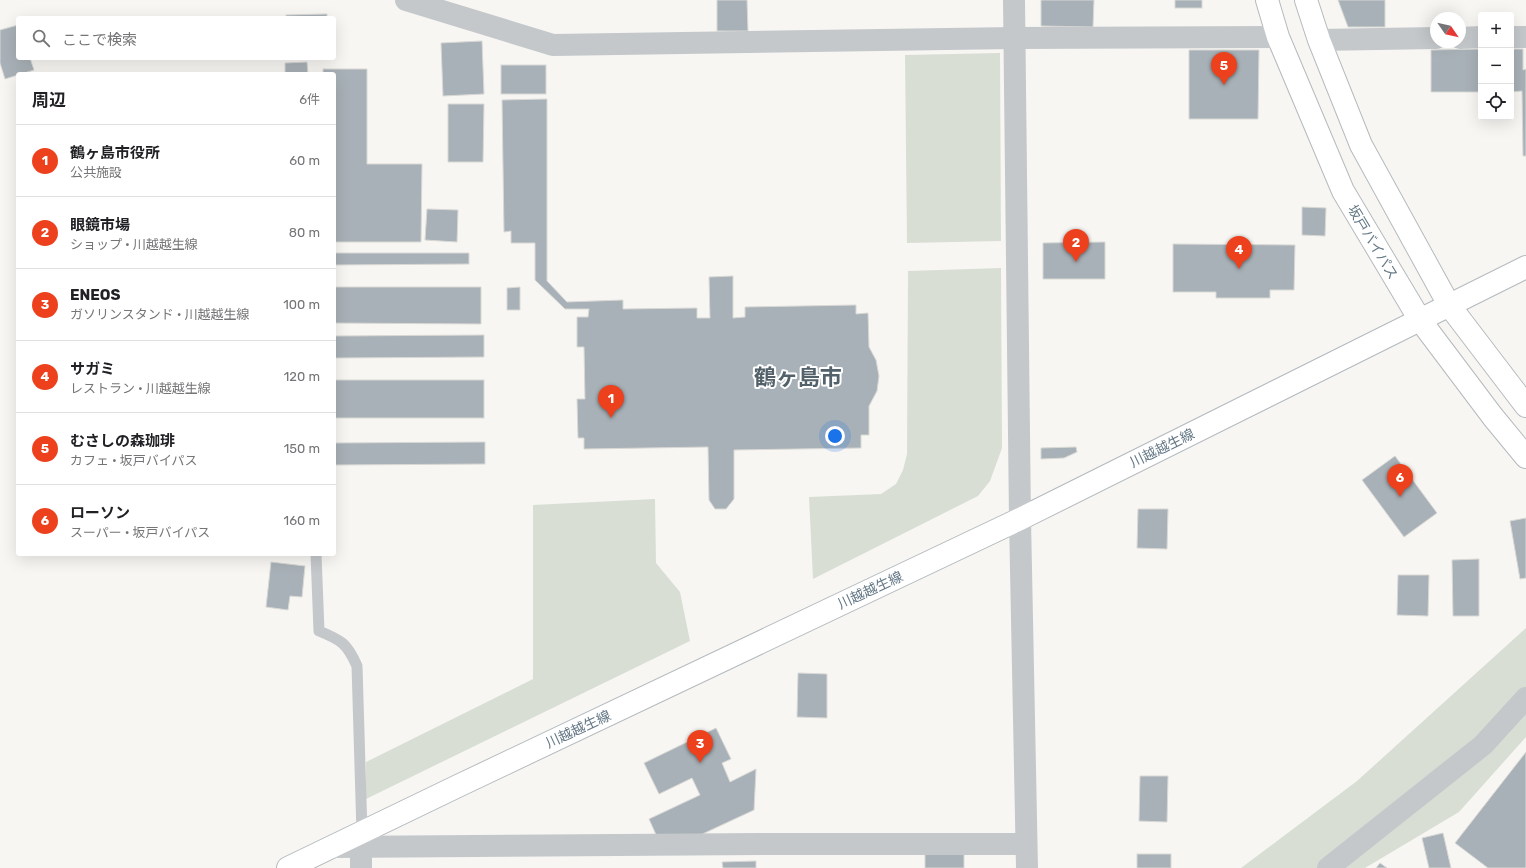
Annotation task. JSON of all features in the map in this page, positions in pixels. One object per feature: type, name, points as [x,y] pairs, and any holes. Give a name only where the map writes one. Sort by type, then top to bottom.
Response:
[{"type":"main road","name":"坂戸バイパス","points":[[1267,0],[1278,37],[1343,191],[1420,320],[1493,417],[1526,457]]},
{"type":"main road","points":[[1306,0],[1319,40],[1361,145],[1449,305],[1526,406]]},
{"type":"main road","name":"川越越生線","points":[[288,868],[332,847],[362,849],[1526,267]]},
{"type":"street","points":[[406,0],[553,45],[1014,38],[1278,37]]},
{"type":"street","points":[[1014,0],[1020,519],[1027,868]]},
{"type":"street","points":[[1466,38],[1478,37]]},
{"type":"street","points":[[1514,37],[1526,37]]},
{"type":"street","points":[[1319,40],[1430,38]]},
{"type":"street","points":[[1328,868],[1483,745],[1526,698]]},
{"type":"street","points":[[362,849],[754,844],[1026,844]]},
{"type":"lane","points":[[316,556],[318,631],[336,638],[350,649],[357,666],[362,849]]},
{"type":"shaded area","points":[[1000,53],[1001,241],[907,243],[905,55]]},
{"type":"shaded area","points":[[1001,268],[1002,448],[990,481],[978,496],[813,579],[809,497],[881,494],[896,484],[903,470],[907,454],[908,271]]},
{"type":"shaded area","points":[[655,499],[656,563],[680,592],[690,641],[366,799],[366,762],[533,679],[533,505]]},
{"type":"shaded area","points":[[1526,628],[1526,737],[1459,812],[1365,868],[1241,868],[1357,781]]},
{"type":"building","points":[[717,0],[747,0],[748,31],[717,31]]},
{"type":"building","points":[[1041,0],[1094,0],[1093,27],[1041,26]]},
{"type":"building","points":[[1175,0],[1202,0],[1202,8],[1175,8]]},
{"type":"building","points":[[1338,0],[1385,0],[1385,27],[1348,27]]},
{"type":"building","points":[[327,14],[327,16],[286,16]]},
{"type":"building","points":[[16,26],[16,60],[31,60],[34,70],[28,72],[16,72],[16,76],[5,79],[0,63],[0,30]]},
{"type":"building","points":[[482,41],[484,94],[443,96],[441,43]]},
{"type":"building","points":[[1478,49],[1478,92],[1431,92],[1431,50]]},
{"type":"building","points":[[1514,49],[1523,49],[1523,70],[1526,69],[1526,156],[1523,156],[1522,91],[1514,92]]},
{"type":"building","points":[[1189,50],[1259,50],[1258,119],[1189,119]]},
{"type":"building","points":[[307,62],[308,72],[285,72],[285,63]]},
{"type":"building","points":[[501,65],[546,65],[546,94],[501,94]]},
{"type":"building","points":[[323,69],[367,69],[367,164],[422,164],[421,242],[336,242],[336,72],[323,72]]},
{"type":"building","points":[[547,99],[547,281],[567,302],[623,300],[623,309],[697,308],[697,318],[710,318],[709,277],[733,276],[733,318],[745,317],[745,307],[856,305],[856,314],[868,313],[869,347],[876,360],[879,376],[877,391],[869,406],[869,435],[861,435],[861,448],[734,450],[734,499],[726,509],[715,509],[709,500],[708,447],[584,449],[584,438],[578,438],[577,399],[585,399],[584,347],[577,347],[577,317],[588,317],[589,309],[565,309],[535,280],[535,243],[511,243],[511,231],[504,232],[502,100]]},
{"type":"building","points":[[448,104],[484,104],[483,162],[448,162]]},
{"type":"building","points":[[1302,207],[1326,208],[1325,236],[1302,235]]},
{"type":"building","points":[[427,209],[458,210],[457,242],[425,240]]},
{"type":"building","points":[[1105,242],[1105,279],[1043,279],[1043,243]]},
{"type":"building","points":[[1173,244],[1295,245],[1294,290],[1270,290],[1270,298],[1216,298],[1216,292],[1173,292]]},
{"type":"building","points":[[336,253],[469,253],[469,264],[336,265]]},
{"type":"building","points":[[336,287],[481,287],[481,324],[336,323]]},
{"type":"building","points":[[520,287],[520,310],[507,310],[507,288]]},
{"type":"building","points":[[484,335],[484,357],[336,358],[336,336]]},
{"type":"building","points":[[336,380],[484,380],[484,418],[336,418]]},
{"type":"building","points":[[485,442],[485,464],[336,465],[336,443]]},
{"type":"building","points":[[1076,447],[1077,452],[1064,458],[1041,459],[1041,448]]},
{"type":"building","points":[[1395,456],[1437,513],[1404,537],[1362,480]]},
{"type":"building","points":[[1138,509],[1168,509],[1167,549],[1137,548]]},
{"type":"building","points":[[1526,518],[1526,578],[1520,579],[1510,521]]},
{"type":"building","points":[[1479,559],[1479,616],[1453,616],[1452,560]]},
{"type":"building","points":[[271,562],[305,566],[302,597],[290,596],[288,610],[266,607]]},
{"type":"building","points":[[1398,575],[1429,575],[1428,616],[1397,615]]},
{"type":"building","points":[[798,673],[827,674],[827,718],[797,717]]},
{"type":"building","points":[[716,728],[731,759],[722,763],[730,782],[756,769],[754,810],[696,837],[658,839],[649,819],[700,795],[692,778],[659,794],[644,763]]},
{"type":"building","points":[[1526,752],[1526,868],[1488,868],[1455,843]]},
{"type":"building","points":[[1140,776],[1168,776],[1167,822],[1139,821]]},
{"type":"building","points":[[1443,833],[1451,868],[1429,868],[1422,838]]},
{"type":"building","points":[[925,853],[964,854],[964,868],[925,868]]},
{"type":"building","points":[[1137,854],[1171,854],[1171,868],[1137,868]]},
{"type":"building","points":[[756,861],[756,868],[723,868],[722,862]]},
{"type":"building","points":[[1380,863],[1387,868],[1376,868]]},
{"type":"place","name":"むさしの森珈琲","points":[[1224,85]]},
{"type":"place","name":"眼鏡市場","points":[[1076,262]]},
{"type":"place","name":"サガミ","points":[[1239,269]]},
{"type":"place","name":"鶴ヶ島市役所","points":[[611,418]]},
{"type":"place","name":"ローソン","points":[[1400,497]]},
{"type":"place","name":"ENEOS","points":[[700,763]]},
{"type":"district","name":"鶴ヶ島市","points":[[798,377]]}]
